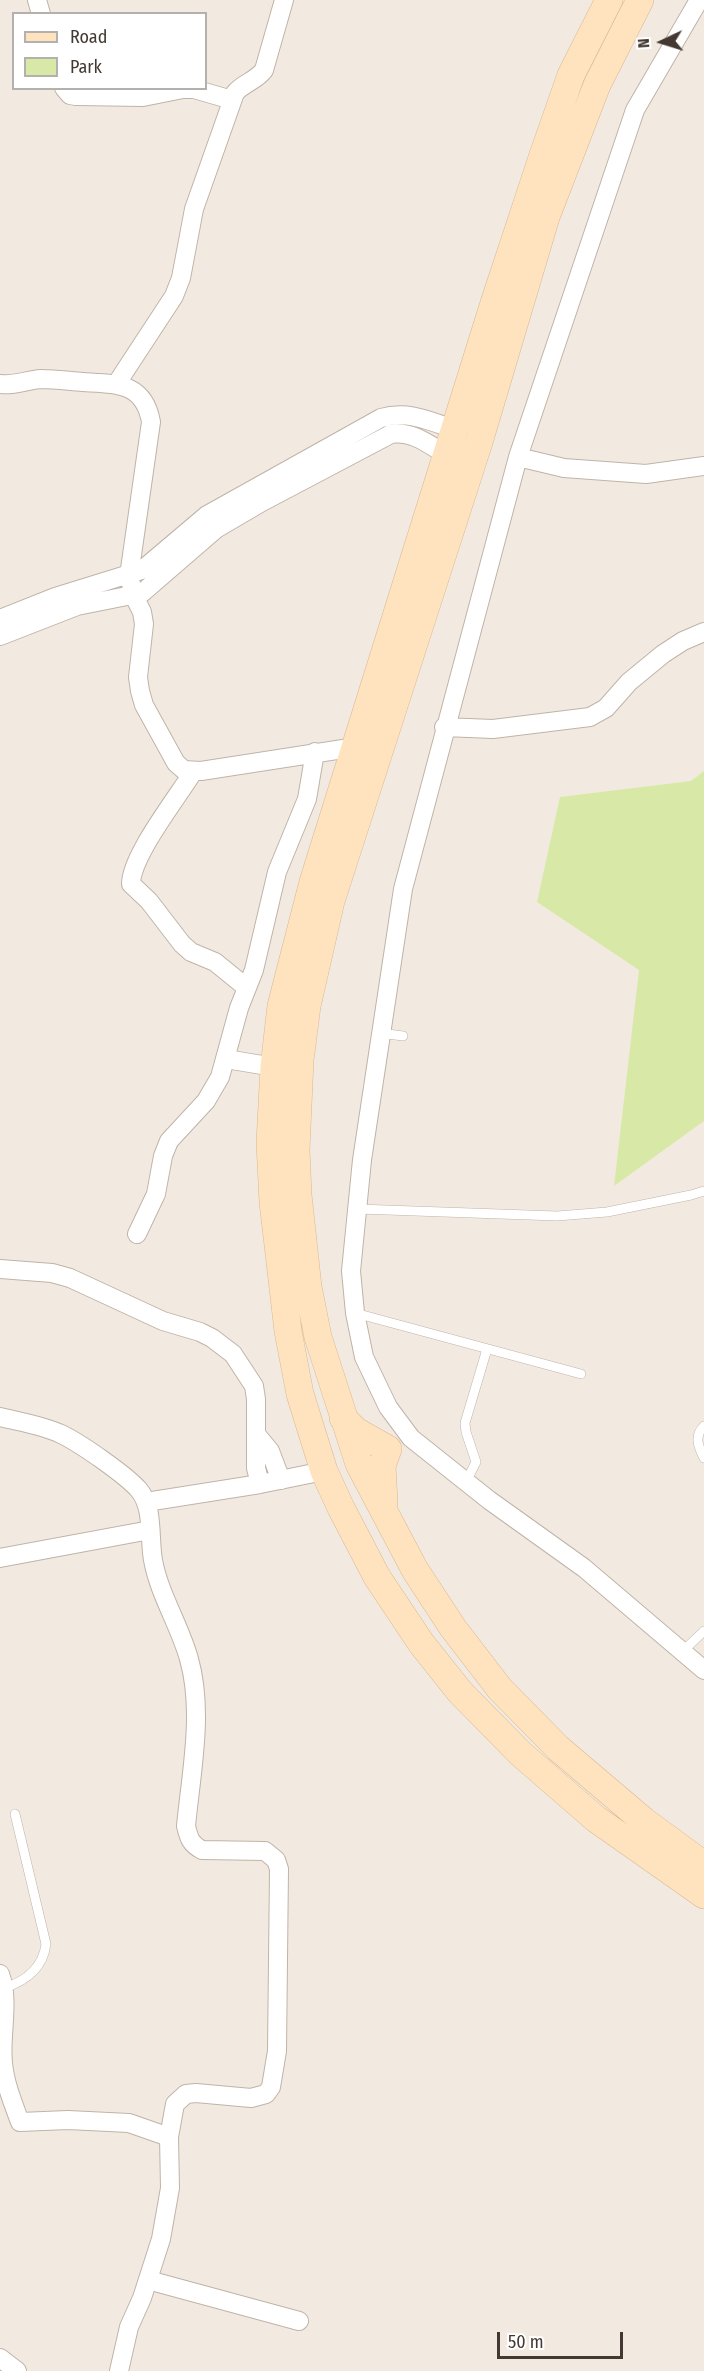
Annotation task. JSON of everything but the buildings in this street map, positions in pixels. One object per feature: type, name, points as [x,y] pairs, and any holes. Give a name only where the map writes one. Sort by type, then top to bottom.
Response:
[{"type":"main road","points":[[609,0],[571,75],[495,300],[313,882],[281,1006],[273,1067],[270,1143],[273,1202],[288,1331],[300,1394],[324,1471],[377,1577],[421,1643],[468,1700],[521,1754],[596,1819],[704,1895]]},
{"type":"main road","points":[[640,0],[597,85],[546,217],[479,442],[331,902],[307,1006],[300,1060],[296,1107],[298,1195],[308,1287],[314,1317],[343,1418],[359,1464],[415,1570],[453,1628],[500,1689],[558,1748],[644,1821],[704,1865]]},
{"type":"main road","points":[[343,1418],[356,1431],[399,1444],[382,1466],[386,1518]]},
{"type":"main road","points":[[359,1464],[355,1495],[362,1524],[360,1544]]},
{"type":"street","points":[[117,383],[174,296],[181,278],[194,209],[232,99],[240,86],[258,78],[264,70],[284,0]]},
{"type":"street","points":[[699,0],[635,110],[518,457],[403,889],[362,1160],[351,1271],[355,1313],[364,1357],[388,1407],[399,1444],[466,1482],[584,1568],[704,1670]]},
{"type":"street","points":[[66,90],[70,95],[76,96],[136,97],[175,90]]},
{"type":"street","points":[[198,90],[232,99]]},
{"type":"street","points":[[0,384],[7,385],[41,379],[117,383],[142,398],[148,407],[151,422],[129,576],[144,624],[138,677],[144,705],[176,763],[184,770],[193,772],[356,747]]},
{"type":"street","points":[[0,619],[73,591],[129,576],[142,570],[161,557],[207,515],[381,418],[393,414],[411,415],[456,430]]},
{"type":"street","points":[[0,636],[77,606],[134,596],[152,586],[216,529],[391,434],[400,432],[410,434],[448,456]]},
{"type":"street","points":[[518,457],[564,468],[646,474],[704,466]]},
{"type":"street","points":[[444,728],[493,729],[590,717],[606,708],[629,682],[663,654],[683,641],[704,632]]},
{"type":"street","points":[[137,1234],[156,1194],[163,1155],[169,1141],[206,1101],[220,1077],[239,1008],[254,970],[277,872],[307,799],[315,752]]},
{"type":"street","points":[[193,772],[138,860],[131,877],[131,884],[149,901],[182,944],[191,952],[215,962],[247,988]]},
{"type":"street","points":[[226,1059],[273,1067]]},
{"type":"street","points":[[0,1269],[70,1278],[163,1321],[200,1332],[233,1354],[254,1386],[256,1468],[260,1484]]},
{"type":"street","points":[[0,1417],[41,1427],[62,1435],[126,1478],[140,1491],[146,1502],[153,1562],[180,1632],[193,1675],[195,1710],[186,1826],[189,1839],[194,1846],[202,1850],[265,1851],[276,1860],[279,1869],[277,2051],[271,2087],[266,2094],[250,2098],[186,2094],[175,2104],[169,2137],[171,2162],[167,2209],[161,2239],[129,2327],[119,2371]]},
{"type":"street","points":[[256,1434],[270,1451],[281,1480]]},
{"type":"street","points":[[359,1464],[399,1444]]},
{"type":"street","points":[[146,1502],[260,1484],[324,1471]]},
{"type":"street","points":[[0,1558],[150,1530]]},
{"type":"street","points":[[2,1981],[3,2062],[7,2087],[20,2122],[113,2121],[129,2123],[169,2137]]},
{"type":"street","points":[[148,2280],[299,2320]]},
{"type":"street","points":[[0,2358],[17,2371]]},
{"type":"lane","points":[[380,1033],[403,1036]]},
{"type":"lane","points":[[358,1209],[557,1216],[607,1212],[704,1191]]},
{"type":"lane","points":[[355,1313],[581,1374]]},
{"type":"lane","points":[[466,1482],[476,1462],[465,1432],[465,1423],[487,1349]]},
{"type":"lane","points":[[704,1426],[698,1432],[697,1445],[704,1458]]},
{"type":"lane","points":[[683,1651],[704,1631]]},
{"type":"lane","points":[[2,1981],[17,1984],[32,1973],[45,1954],[45,1944],[15,1814]]},
{"type":"green space","points":[[704,771],[704,1121],[614,1186],[639,970],[537,902],[560,797],[691,781]]}]
